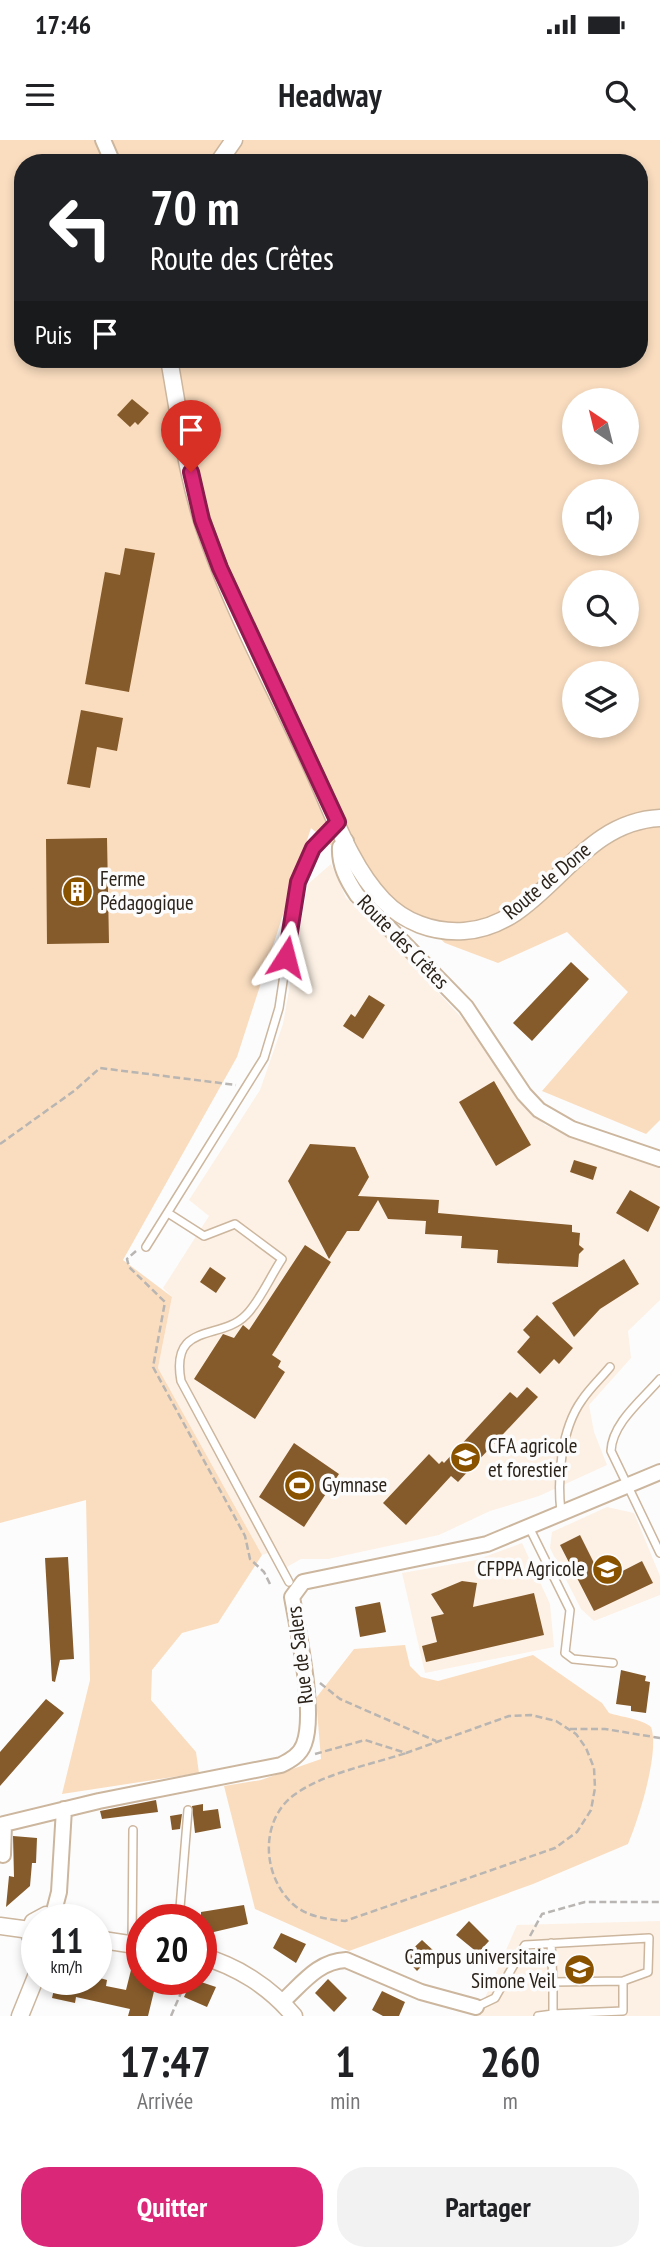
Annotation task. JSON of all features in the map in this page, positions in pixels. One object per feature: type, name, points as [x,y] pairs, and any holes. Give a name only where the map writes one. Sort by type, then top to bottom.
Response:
[{"type":"street","name":"Route des Crêtes","points":[[171,368],[193,481],[209,543],[346,841],[340,846],[340,856],[347,879],[357,895],[466,1007],[524,1094],[539,1110],[572,1129],[660,1159]]},
{"type":"street","name":"Route de Done","points":[[346,841],[371,886],[395,911],[418,925],[464,931],[490,925],[517,911],[598,838],[633,822],[660,818]]},
{"type":"street","name":"Rue de Salers","points":[[304,1745],[308,1729],[304,1671],[292,1597],[303,1582],[486,1544],[660,1472]]},
{"type":"street","points":[[4,1855],[2,1825],[64,1809],[281,1765],[296,1758],[304,1745]]},
{"type":"street","points":[[57,1904],[64,1809]]},
{"type":"street","points":[[0,1926],[21,1929]]},
{"type":"street","points":[[217,1960],[260,1983],[282,2001],[294,2016]]},
{"type":"street","points":[[282,2001],[318,1968],[335,1960],[346,1960],[358,1962],[421,1992],[476,2007]]},
{"type":"street","points":[[21,2016],[29,1995]]},
{"type":"lane","points":[[146,1247],[264,1058],[279,1008],[298,882],[313,848],[338,822]]},
{"type":"lane","points":[[168,1213],[204,1236],[235,1224],[282,1259],[247,1315],[235,1324],[198,1335],[185,1346],[178,1364],[181,1381],[289,1582]]},
{"type":"lane","points":[[561,1513],[560,1486],[570,1421],[581,1401],[610,1367]]},
{"type":"lane","points":[[660,1379],[612,1439],[611,1451],[660,1553]]},
{"type":"lane","points":[[529,1527],[570,1610],[565,1653],[573,1659],[613,1663]]},
{"type":"lane","points":[[180,1904],[188,1810]]},
{"type":"lane","points":[[133,1830],[136,1904]]},
{"type":"lane","points":[[476,2007],[495,1998],[526,1945],[649,1938],[648,1972],[623,1981],[553,1982]]},
{"type":"lane","points":[[551,1943],[553,2014]]},
{"type":"lane","points":[[538,2016],[609,2014],[623,2011],[623,1981]]},
{"type":"path","points":[[0,1144],[74,1091],[100,1068],[185,1076],[246,1087]]},
{"type":"path","points":[[304,1671],[340,1699],[437,1741]]},
{"type":"path","points":[[531,1715],[556,1721],[586,1748],[594,1768],[595,1788],[591,1810],[578,1832],[555,1848],[345,1921],[317,1917],[295,1906],[280,1889],[270,1868],[268,1844],[276,1817],[292,1797],[311,1785],[437,1741],[509,1716],[531,1715]]},
{"type":"path","points":[[568,1729],[605,1729],[660,1738]]},
{"type":"path","points":[[304,1745],[317,1755],[365,1740],[405,1753]]},
{"type":"path","points":[[526,1945],[542,1914],[585,1902],[660,1902]]},
{"type":"path","points":[[171,2016],[180,1995]]},
{"type":"shaded area","points":[[0,140],[660,140],[660,1120],[646,1134],[542,1091],[628,992],[567,932],[498,963],[445,943],[311,828],[237,1057],[123,1260],[172,1297],[158,1368],[262,1555],[218,1623],[182,1633],[152,1670],[151,1700],[196,1752],[199,1773],[62,1794],[90,1680],[86,1500],[0,1523]]},
{"type":"shaded area","points":[[331,864],[346,898],[380,929],[482,1040],[524,1105],[545,1125],[581,1141],[619,1151],[660,1168],[660,1300],[628,1331],[631,1358],[589,1405],[594,1432],[607,1465],[539,1496],[490,1511],[439,1535],[328,1559],[301,1559],[278,1572],[268,1553],[262,1555],[158,1368],[172,1297],[163,1288],[209,1216],[189,1200],[260,1090],[283,1024],[308,884]]},
{"type":"shaded area","name":"CFPPA Agricole","points":[[607,1507],[634,1513],[660,1576],[660,1595],[594,1621],[581,1609],[550,1548],[552,1532]]},
{"type":"shaded area","points":[[522,1543],[550,1604],[554,1647],[425,1673],[402,1573],[476,1560]]},
{"type":"shaded area","points":[[405,1645],[410,1666],[421,1677],[438,1681],[533,1655],[602,1703],[609,1713],[637,1720],[651,1727],[651,1768],[628,1844],[533,1884],[349,1951],[255,1909],[224,1786],[261,1780],[321,1759],[316,1698],[354,1649]]},
{"type":"shaded area","name":"Campus universitaire Simone Veil","points":[[660,1921],[660,2016],[477,2016],[517,1925]]},
{"type":"building","points":[[132,399],[149,413],[138,425],[135,422],[130,427],[117,415]]},
{"type":"building","points":[[125,548],[155,553],[129,692],[85,684],[105,572],[120,575]]},
{"type":"building","points":[[81,710],[123,718],[117,751],[97,747],[90,788],[67,784]]},
{"type":"building","name":"Ferme Pédagogique","points":[[107,838],[109,943],[47,944],[46,839]]},
{"type":"building","points":[[571,962],[589,979],[532,1041],[513,1023]]},
{"type":"building","points":[[369,995],[385,1005],[363,1039],[343,1026],[351,1014],[355,1017]]},
{"type":"building","points":[[494,1081],[531,1145],[496,1166],[459,1102]]},
{"type":"building","points":[[310,1144],[355,1147],[369,1177],[358,1196],[439,1200],[438,1213],[572,1225],[572,1232],[580,1233],[579,1245],[584,1249],[579,1254],[578,1267],[497,1263],[498,1250],[461,1248],[462,1236],[425,1234],[426,1221],[388,1219],[378,1200],[359,1231],[347,1231],[329,1259],[288,1181]]},
{"type":"building","points":[[574,1160],[597,1167],[593,1180],[570,1172]]},
{"type":"building","points":[[630,1190],[660,1207],[648,1232],[616,1213]]},
{"type":"building","points":[[305,1245],[331,1262],[272,1355],[281,1361],[278,1367],[285,1372],[255,1419],[194,1379],[223,1334],[234,1338],[243,1325],[249,1330]]},
{"type":"building","points":[[624,1259],[639,1284],[600,1309],[574,1337],[552,1303]]},
{"type":"building","points":[[210,1267],[226,1278],[216,1293],[200,1282]]},
{"type":"building","points":[[537,1315],[573,1348],[559,1364],[554,1359],[540,1374],[517,1352],[530,1337],[523,1330]]},
{"type":"building","name":"CFA agricole et forestier","points":[[527,1387],[538,1397],[458,1482],[451,1476],[406,1525],[383,1503],[429,1454],[439,1464],[442,1461],[444,1463],[510,1392],[517,1398]]},
{"type":"building","name":"Gymnase","points":[[294,1443],[339,1474],[304,1527],[259,1497]]},
{"type":"building","points":[[580,1535],[603,1581],[642,1561],[653,1583],[594,1611],[560,1545]]},
{"type":"building","points":[[68,1557],[74,1659],[60,1660],[55,1682],[52,1681],[45,1558]]},
{"type":"building","points":[[462,1581],[477,1583],[473,1607],[534,1593],[544,1635],[426,1662],[422,1646],[437,1642],[431,1617],[444,1614],[431,1594]]},
{"type":"building","points":[[380,1602],[386,1632],[360,1637],[355,1607]]},
{"type":"building","points":[[621,1670],[646,1676],[645,1681],[650,1682],[646,1713],[631,1711],[631,1706],[616,1704]]},
{"type":"building","points":[[46,1699],[64,1713],[0,1786],[0,1752]]},
{"type":"building","points":[[156,1800],[158,1812],[102,1819],[100,1811]]},
{"type":"building","points":[[203,1804],[203,1811],[218,1809],[221,1828],[195,1833],[192,1806]]},
{"type":"building","points":[[182,1814],[180,1829],[172,1830],[170,1816]]},
{"type":"building","points":[[13,1836],[37,1838],[36,1863],[32,1863],[30,1886],[6,1907],[9,1876],[14,1877]]},
{"type":"building","points":[[244,1905],[248,1924],[217,1931],[217,1909]]},
{"type":"building","points":[[469,1921],[489,1941],[478,1953],[456,1935]]},
{"type":"building","points":[[281,1933],[306,1944],[296,1963],[273,1948]]},
{"type":"building","points":[[422,1940],[435,1952],[417,1971],[404,1957]]},
{"type":"building","points":[[328,1979],[347,1998],[334,2012],[315,1993]]},
{"type":"building","points":[[112,1987],[126,1990],[126,1995],[153,1995],[148,2016],[128,2016],[130,2009],[76,1997],[75,2003],[52,1998],[53,1995],[112,1995]]},
{"type":"building","points":[[382,1991],[405,2002],[399,2016],[383,2016],[372,2010]]},
{"type":"building","points":[[185,1995],[212,1995],[207,2007],[184,1997]]},
{"type":"place","name":"Ferme Pédagogique","points":[[77,891]]},
{"type":"place","name":"CFA agricole et forestier","points":[[465,1458]]},
{"type":"place","name":"Gymnase","points":[[299,1485]]},
{"type":"place","name":"CFPPA Agricole","points":[[608,1569]]},
{"type":"place","name":"Campus universitaire Simone Veil","points":[[579,1969]]},
{"type":"route","points":[[191,472],[209,543],[338,822],[313,848],[298,882],[286,957]]}]
